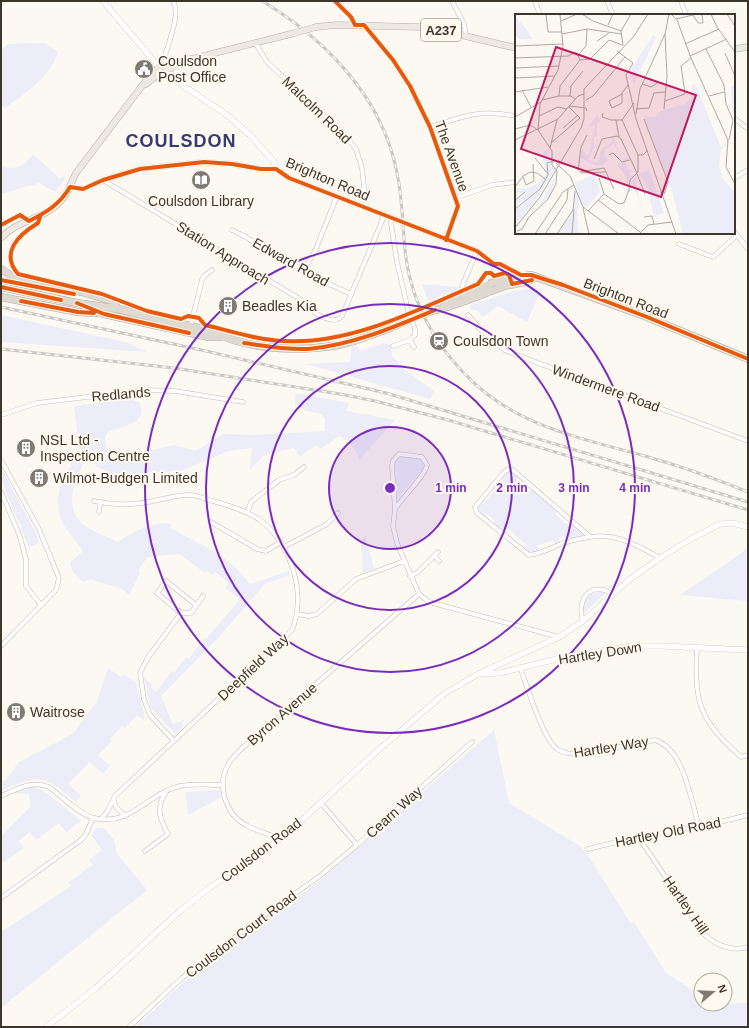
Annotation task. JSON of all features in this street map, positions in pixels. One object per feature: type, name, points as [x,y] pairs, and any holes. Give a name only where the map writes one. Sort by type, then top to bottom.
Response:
[{"type":"highway","points":[[1,269],[15,278],[82,292],[112,301],[118,309]]},
{"type":"highway","points":[[1,297],[78,312],[104,314],[189,330],[211,331],[223,337],[271,348],[306,349],[333,346],[364,338],[521,275]]},
{"type":"highway","name":"Brighton Road","points":[[521,275],[531,275],[563,285],[647,317],[748,359]]},
{"type":"highway","points":[[435,310],[445,303],[482,287],[503,283],[531,281],[537,277]]},
{"type":"highway","points":[[1,288],[77,303],[118,309],[189,330]]},
{"type":"highway","points":[[77,303],[104,314]]},
{"type":"main road","points":[[103,1],[153,60],[177,82],[227,115],[242,127],[271,158],[276,169]]},
{"type":"main road","name":"A237","points":[[1,238],[10,229],[54,207],[61,201],[70,187],[76,173],[144,85],[162,68],[316,27],[335,24],[420,27],[515,48]]},
{"type":"main road","points":[[735,49],[748,47]]},
{"type":"main road","name":"A237","points":[[162,68],[182,64],[194,59]]},
{"type":"main road","points":[[177,82],[176,74],[178,68],[182,64]]},
{"type":"main road","name":"Brighton Road","points":[[70,187],[81,189],[103,180],[140,169],[197,162],[221,162],[260,169],[276,169],[289,178],[477,251],[494,264],[503,283]]},
{"type":"main road","name":"A237","points":[[1,229],[10,229]]},
{"type":"main road","points":[[482,287],[489,272],[484,255]]},
{"type":"main road","name":"Brighton Road","points":[[494,264],[500,264],[521,275]]},
{"type":"main road","name":"Coulsdon Road","points":[[46,1027],[96,988],[186,906],[209,888],[280,839],[426,708],[454,687],[478,674],[559,637],[583,621],[612,594],[660,558],[691,539],[720,524],[733,523],[748,527]]},
{"type":"main road","name":"Hartley Down","points":[[478,674],[500,673],[520,667],[630,646],[748,650]]},
{"type":"street","points":[[162,68],[172,31],[175,8],[173,1]]},
{"type":"street","points":[[335,1],[351,17],[355,24]]},
{"type":"street","points":[[452,1],[464,24],[466,36]]},
{"type":"street","points":[[535,1],[540,14]]},
{"type":"street","points":[[607,1],[613,14]]},
{"type":"street","points":[[681,1],[686,14]]},
{"type":"street","name":"The Avenue","points":[[364,25],[407,81],[430,127],[458,208],[446,240]]},
{"type":"street","name":"Malcolm Road","points":[[256,44],[260,53],[267,62],[342,132],[356,149],[362,168],[366,207]]},
{"type":"street","points":[[153,60],[159,62],[164,57]]},
{"type":"street","points":[[430,127],[477,112],[500,113],[515,116]]},
{"type":"street","points":[[735,119],[748,129]]},
{"type":"street","points":[[735,177],[748,170]]},
{"type":"street","name":"Station Approach","points":[[103,180],[298,298],[311,311],[334,320],[338,319],[342,316],[351,294]]},
{"type":"street","points":[[455,198],[492,185],[515,182]]},
{"type":"street","points":[[303,271],[315,251],[337,196]]},
{"type":"street","points":[[351,294],[387,216]]},
{"type":"street","points":[[387,216],[408,310],[415,329],[415,335],[410,340],[393,346]]},
{"type":"street","name":"Edward Road","points":[[232,230],[303,271],[351,294]]},
{"type":"street","points":[[679,244],[713,256],[735,234],[748,249]]},
{"type":"street","points":[[462,286],[477,251]]},
{"type":"street","points":[[189,330],[202,280],[204,276],[212,270]]},
{"type":"street","name":"Windermere Road","points":[[468,315],[474,318],[506,351],[748,441]]},
{"type":"street","points":[[410,340],[414,347]]},
{"type":"street","name":"Redlands","points":[[1,415],[37,403],[146,390],[175,391],[243,402]]},
{"type":"street","points":[[394,509],[406,493],[424,474],[427,465],[422,457],[404,454],[396,457],[393,461],[393,526],[397,543],[419,594],[429,602],[559,637]]},
{"type":"street","points":[[1,460],[39,530],[59,578],[56,590],[1,646]]},
{"type":"street","points":[[248,511],[251,502],[279,480],[294,475],[304,467]]},
{"type":"street","points":[[589,536],[514,470],[509,469],[504,472],[475,507],[477,513],[529,555],[596,535],[620,539],[645,549],[660,558]]},
{"type":"street","points":[[1,492],[19,534],[26,559],[26,586],[42,605]]},
{"type":"street","name":"Deepfield Way","points":[[94,501],[130,504],[187,495],[197,495],[248,511],[265,524],[284,547],[290,562],[296,585],[297,614],[292,630],[115,796],[114,801],[101,819]]},
{"type":"street","points":[[99,512],[100,502]]},
{"type":"street","points":[[284,547],[327,524],[338,513]]},
{"type":"street","points":[[211,522],[257,549],[266,551],[281,542]]},
{"type":"street","points":[[410,576],[418,572],[438,552]]},
{"type":"street","points":[[434,557],[440,561]]},
{"type":"street","points":[[297,614],[309,616],[317,614],[356,579],[404,561]]},
{"type":"street","points":[[196,605],[166,581],[157,593],[181,613],[191,613],[203,596]]},
{"type":"street","points":[[583,621],[580,608],[584,597],[589,592],[595,589],[602,589],[612,594]]},
{"type":"street","name":"Byron Avenue","points":[[280,839],[244,825],[233,816],[225,801],[223,785],[229,763],[239,751],[419,594]]},
{"type":"street","points":[[174,741],[150,714],[144,699],[140,673],[149,656],[181,613]]},
{"type":"street","points":[[698,648],[696,681],[702,712],[719,737],[741,757],[748,755]]},
{"type":"street","name":"Hartley Way","points":[[520,667],[548,739],[557,750],[571,754],[581,754],[655,740],[670,748],[681,766],[699,827]]},
{"type":"street","name":"Cearn Way","points":[[321,803],[356,845],[472,742]]},
{"type":"street","points":[[1,796],[33,783],[40,783],[93,818],[112,819],[125,816],[166,792],[180,786],[223,785]]},
{"type":"street","points":[[145,851],[168,834],[158,813],[162,798],[166,792]]},
{"type":"street","points":[[114,801],[119,812],[125,816]]},
{"type":"street","name":"Hartley Old Road","points":[[588,849],[699,827],[748,815]]},
{"type":"street","points":[[1,898],[81,840],[86,834],[93,818]]},
{"type":"street","name":"Hartley Hill","points":[[639,838],[711,941],[732,949],[748,947]]},
{"type":"street","name":"Coulsdon Court Road","points":[[129,1027],[182,978],[217,950],[321,874],[356,845]]},
{"type":"shaded area","points":[[44,43],[58,52],[55,61],[50,69],[36,84],[5,108],[1,104],[1,50],[8,44]]},
{"type":"shaded area","points":[[33,154],[60,179],[63,176],[66,178],[55,192],[39,183],[1,194],[1,165],[11,168],[19,167],[23,165]]},
{"type":"shaded area","points":[[422,284],[460,287],[457,290],[428,301]]},
{"type":"shaded area","points":[[542,288],[527,322],[498,306],[483,317],[478,311],[471,309],[469,306],[513,291]]},
{"type":"shaded area","points":[[1,315],[125,342],[147,352],[1,342]]},
{"type":"shaded area","points":[[383,343],[391,345],[392,356],[408,372],[434,391],[430,399],[306,364],[350,362],[352,346],[357,345],[360,351]]},
{"type":"shaded area","points":[[296,393],[349,403],[346,411],[395,420],[359,460],[352,446],[339,436],[321,449],[316,445],[300,457],[294,448],[264,455],[250,470],[252,448],[228,451],[181,471],[114,474],[97,467],[92,460],[85,461],[74,486],[72,504],[74,513],[79,520],[87,527],[118,542],[143,528],[165,523],[171,524],[170,528],[219,554],[234,566],[250,584],[289,571],[290,575],[265,584],[219,637],[161,696],[173,724],[186,719],[182,723],[183,727],[175,734],[151,708],[144,678],[153,685],[151,688],[156,692],[172,671],[174,673],[186,657],[189,659],[204,638],[206,639],[240,599],[225,588],[229,583],[215,572],[212,575],[207,571],[205,573],[179,554],[148,557],[138,570],[140,573],[129,595],[121,588],[92,579],[83,582],[73,572],[70,563],[83,551],[64,526],[59,513],[58,500],[60,485],[79,450],[74,406],[128,399],[139,402],[141,410],[137,420],[107,433],[105,438],[108,456],[119,458],[174,445],[196,451],[223,434],[255,435],[325,431],[325,419],[322,414],[306,411],[295,404]]},
{"type":"shaded area","points":[[401,456],[420,459],[425,465],[397,499],[395,463]]},
{"type":"shaded area","points":[[1,467],[36,533],[39,543],[28,547],[4,487]]},
{"type":"shaded area","points":[[509,469],[518,474],[517,480],[529,491],[534,488],[558,510],[555,514],[570,527],[573,523],[589,536],[570,541],[567,535],[558,538],[561,544],[556,546],[553,540],[537,546],[539,553],[533,555],[522,551],[527,545],[507,528],[502,533],[492,525],[495,520],[487,514],[484,518],[477,513],[476,505],[479,501],[483,504],[495,490],[491,487],[495,483],[499,487],[504,481],[500,477]]},
{"type":"shaded area","points":[[365,534],[374,569],[363,572],[361,544]]},
{"type":"shaded area","points":[[748,545],[748,601],[680,595],[743,552]]},
{"type":"shaded area","points":[[597,591],[607,592],[582,615],[583,603],[589,595]]},
{"type":"shaded area","points":[[108,668],[121,677],[124,674],[136,683],[145,717],[143,720],[137,715],[125,728],[122,726],[110,739],[112,741],[98,755],[110,766],[103,774],[90,762],[68,784],[81,796],[76,802],[56,786],[41,780],[33,780],[14,785],[1,791],[1,782],[6,780],[19,762],[73,734],[97,701]]},
{"type":"shaded area","points":[[494,730],[509,803],[580,846],[591,860],[631,924],[634,922],[666,973],[693,991],[693,1012],[733,1012],[733,1003],[748,1003],[748,1027],[135,1027],[185,981],[323,878]]},
{"type":"shaded area","points":[[33,786],[47,793],[81,821],[66,832],[59,823],[36,840],[30,832],[18,841],[24,848],[1,864],[1,836],[30,807],[29,794],[10,793]]},
{"type":"shaded area","points":[[220,790],[222,797],[188,815],[186,792]]},
{"type":"shaded area","points":[[96,828],[104,828],[114,840],[117,854],[147,890],[1,1008],[1,932],[71,886],[68,882],[93,865],[89,860],[102,850],[92,836]]},
{"type":"railway","points":[[262,1],[304,30],[323,47],[358,85],[372,107],[383,129],[392,153],[398,177],[405,250],[408,271],[414,292],[431,330],[443,348],[471,380],[487,394],[506,407],[547,427],[590,441],[679,466],[748,492]]},
{"type":"railway","points":[[1,307],[206,351],[386,393],[748,502]]},
{"type":"railway","points":[[1,349],[174,368],[340,394],[375,401],[448,420],[748,510]]},
{"type":"cycle path","points":[[335,1],[351,17],[355,25],[364,25],[393,60],[410,86],[430,127],[458,206],[446,240]]},
{"type":"cycle path","points":[[1,225],[20,215],[29,221],[36,218],[57,203],[70,187],[83,189],[103,180],[140,169],[204,162],[232,164],[261,169],[276,169],[289,178],[477,251],[494,264],[500,264],[521,275],[531,275],[563,285],[647,317],[748,359]]},
{"type":"cycle path","points":[[40,217],[38,223],[18,239],[11,252],[13,266],[18,274],[102,294],[147,311],[181,319],[188,316],[199,318],[205,325],[254,337],[275,340],[310,341],[360,331],[408,314],[478,284],[486,273],[491,273],[494,276],[505,273],[509,275],[512,284],[532,280]]},
{"type":"cycle path","points":[[1,280],[74,294]]},
{"type":"cycle path","points":[[1,287],[61,300]]},
{"type":"cycle path","points":[[21,301],[78,312],[94,313]]},
{"type":"cycle path","points":[[77,303],[104,314],[189,333]]},
{"type":"cycle path","points":[[244,343],[292,349],[325,347],[341,344],[373,334],[435,310]]},
{"type":"place","name":"Coulsdon Post Office","points":[[144,69]]},
{"type":"place","name":"Coulsdon Library","points":[[201,180]]},
{"type":"place","name":"Beadles Kia","points":[[228,306]]},
{"type":"place","name":"Coulsdon Town","points":[[439,341]]},
{"type":"place","name":"NSL Ltd - Inspection Centre","points":[[26,448]]},
{"type":"place","name":"Wilmot-Budgen Limited","points":[[39,478]]},
{"type":"place","name":"Waitrose","points":[[16,712]]},
{"type":"district","name":"COULSDON","points":[[181,141]]}]
